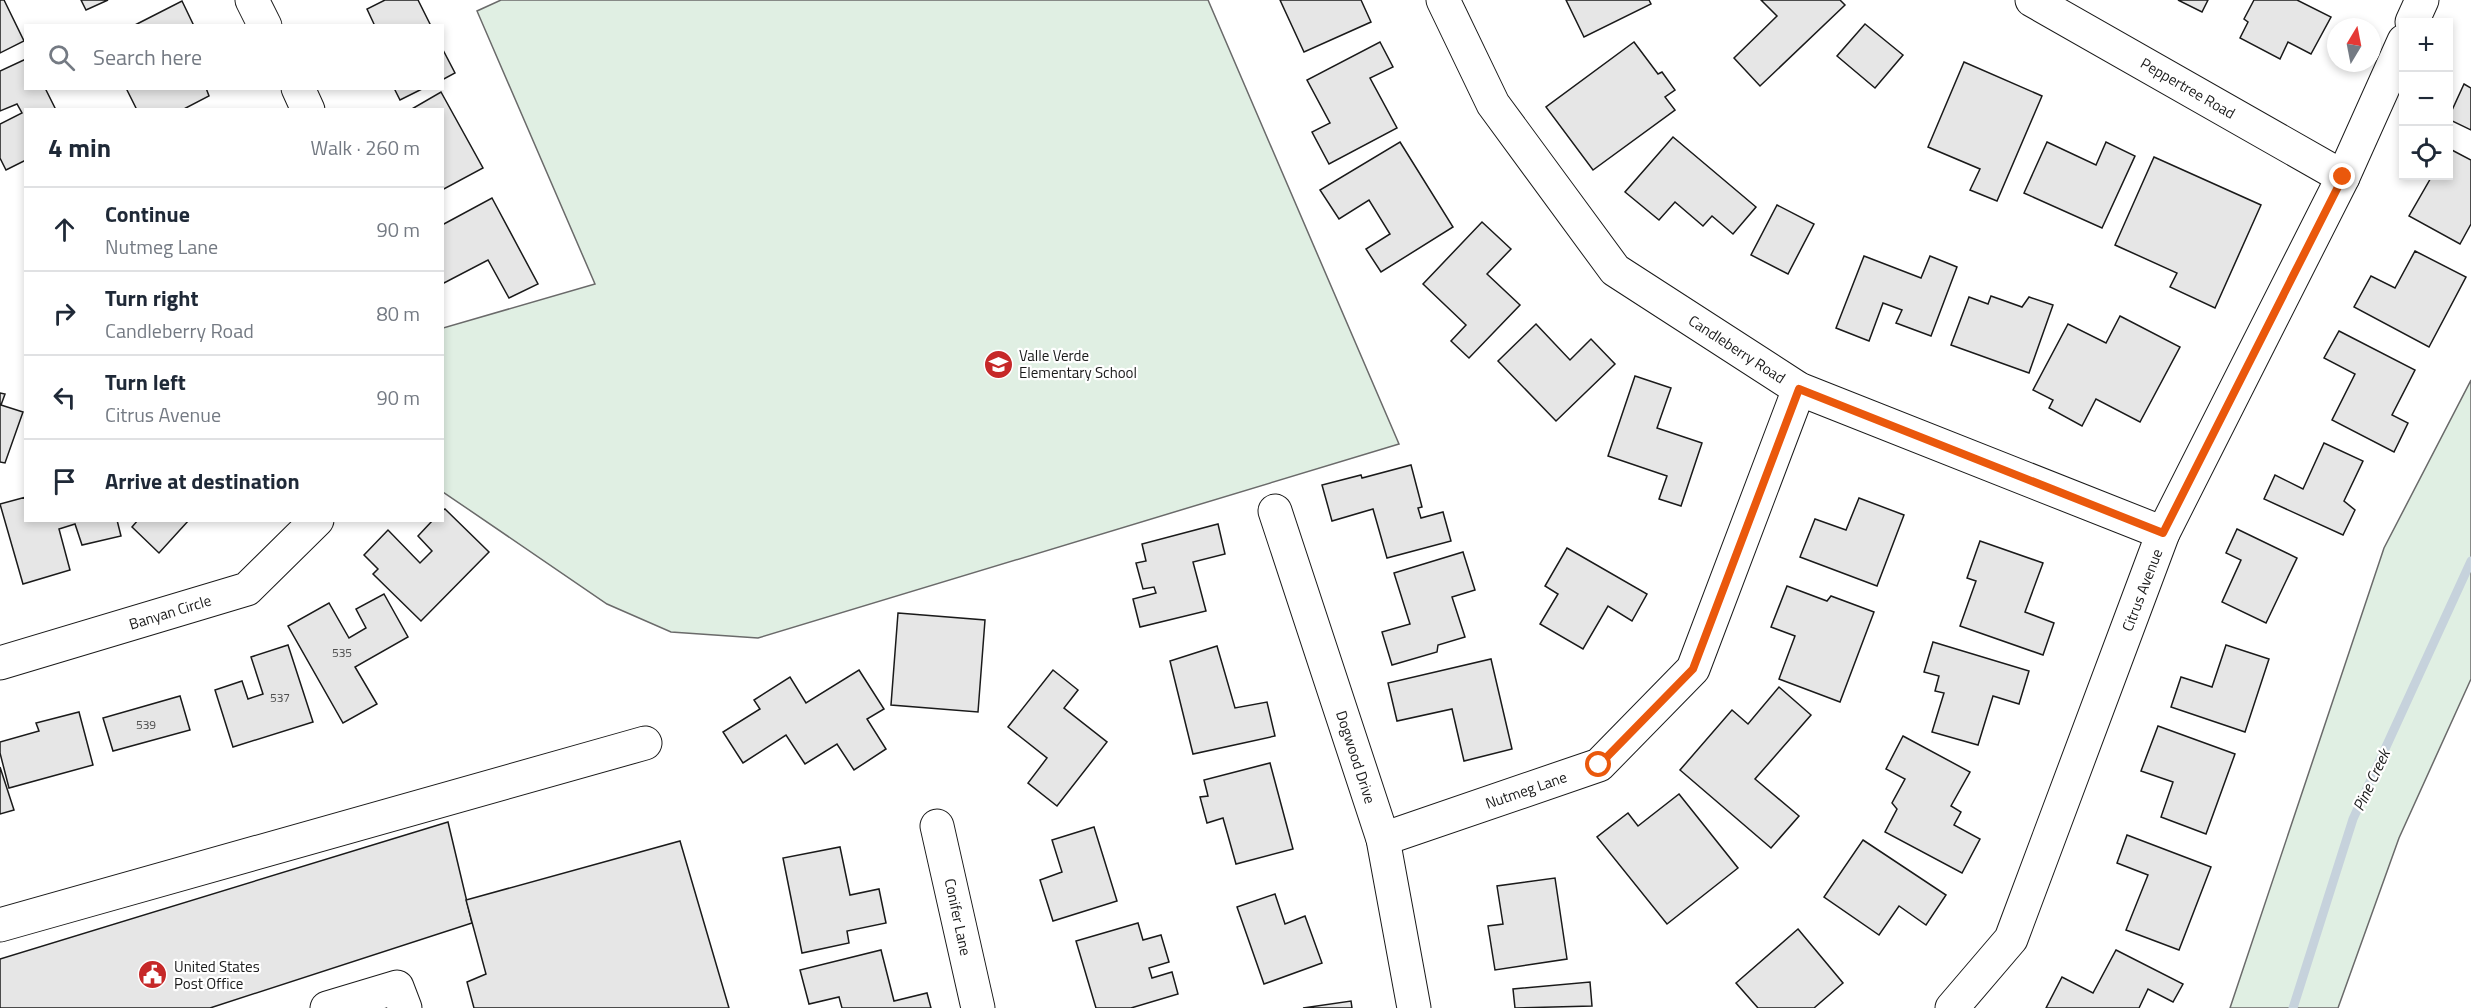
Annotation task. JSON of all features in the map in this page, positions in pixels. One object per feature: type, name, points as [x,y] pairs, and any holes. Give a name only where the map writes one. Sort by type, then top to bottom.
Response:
[{"type":"street","points":[[252,0],[264,24]]},
{"type":"street","name":"Candleberry Road","points":[[1443,0],[1492,104],[1615,270],[1799,389],[2163,533]]},
{"type":"street","name":"Peppertree Road","points":[[2032,0],[2343,177]]},
{"type":"street","points":[[2414,18],[2422,0]]},
{"type":"street","name":"Citrus Avenue","points":[[1952,1008],[2011,939],[2163,533],[2343,177],[2399,50]]},
{"type":"street","points":[[299,90],[307,108]]},
{"type":"street","name":"Nutmeg Lane","points":[[1383,839],[1599,765],[1693,669],[1799,389]]},
{"type":"street","name":"Dogwood Drive","points":[[1275,511],[1383,839],[1414,1008]]},
{"type":"street","name":"Banyan Circle","points":[[0,663],[247,588],[315,522]]},
{"type":"street","points":[[0,925],[645,743]]},
{"type":"street","name":"Conifer Lane","points":[[938,826],[978,1008]]},
{"type":"street","points":[[327,1008],[397,987],[405,1008]]},
{"type":"green space","name":"Valle Verde Elementary School","points":[[501,0],[1208,0],[1399,444],[758,638],[671,632],[607,604],[444,493],[444,328],[595,284],[477,11]]},
{"type":"green space","points":[[2471,380],[2471,679],[2399,838],[2338,1008],[2230,1008],[2384,548]]},
{"type":"building","points":[[0,0],[4,0],[24,41],[0,53]]},
{"type":"building","points":[[81,0],[108,0],[86,10]]},
{"type":"building","points":[[385,0],[418,0],[430,24],[374,24],[367,9]]},
{"type":"building","points":[[1280,0],[1361,0],[1371,22],[1304,52]]},
{"type":"building","points":[[1566,0],[1649,0],[1651,4],[1584,37]]},
{"type":"building","points":[[1761,0],[1840,0],[1845,5],[1760,86],[1734,58],[1777,16]]},
{"type":"building","points":[[2178,0],[2208,0],[2202,12]]},
{"type":"building","points":[[2254,0],[2297,0],[2331,17],[2327,18],[2327,24],[2311,54],[2288,42],[2280,59],[2240,38],[2248,22],[2244,19]]},
{"type":"building","points":[[182,1],[193,24],[137,24]]},
{"type":"building","points":[[1865,24],[1903,55],[1875,88],[1837,56]]},
{"type":"building","points":[[1380,42],[1393,67],[1370,78],[1397,128],[1329,164],[1312,132],[1330,123],[1307,80]]},
{"type":"building","points":[[1634,42],[1658,74],[1662,72],[1675,90],[1665,97],[1675,110],[1593,170],[1546,107]]},
{"type":"building","points":[[444,52],[455,73],[444,79]]},
{"type":"building","points":[[24,60],[24,90],[46,90],[55,108],[24,108],[24,161],[6,170],[0,158],[0,124],[22,113],[17,104],[0,111],[0,71]]},
{"type":"building","points":[[1964,62],[2042,96],[1997,201],[1970,190],[1980,169],[1928,147]]},
{"type":"building","points":[[2464,84],[2471,88],[2471,130],[2453,121],[2453,108]]},
{"type":"building","points":[[127,90],[207,90],[209,96],[186,108],[136,108]]},
{"type":"building","points":[[395,90],[420,90],[400,100]]},
{"type":"building","points":[[441,92],[483,168],[444,189],[444,108],[413,108]]},
{"type":"building","points":[[1673,137],[1756,207],[1733,234],[1712,216],[1703,226],[1675,202],[1659,220],[1625,192]]},
{"type":"building","points":[[1400,142],[1453,227],[1381,272],[1366,249],[1390,234],[1369,200],[1339,219],[1320,190]]},
{"type":"building","points":[[2047,142],[2096,165],[2106,142],[2135,156],[2102,228],[2024,193]]},
{"type":"building","points":[[2453,151],[2471,160],[2471,224],[2460,244],[2409,216],[2430,180],[2453,180]]},
{"type":"building","points":[[2154,157],[2261,205],[2215,308],[2170,287],[2177,273],[2115,245]]},
{"type":"building","points":[[492,198],[538,284],[509,298],[488,260],[444,283],[444,224]]},
{"type":"building","points":[[1777,205],[1814,224],[1788,274],[1751,255]]},
{"type":"building","points":[[1482,222],[1511,249],[1487,274],[1520,305],[1469,358],[1451,341],[1466,325],[1423,284]]},
{"type":"building","points":[[2415,251],[2466,277],[2429,347],[2354,307],[2371,276],[2395,288]]},
{"type":"building","points":[[1864,256],[1921,278],[1930,256],[1957,267],[1931,336],[1896,323],[1902,310],[1883,303],[1869,341],[1836,328]]},
{"type":"building","points":[[1991,296],[2022,307],[2029,297],[2053,305],[2029,373],[1951,345],[1969,297],[1988,304]]},
{"type":"building","points":[[2120,316],[2180,347],[2140,422],[2096,399],[2082,426],[2049,408],[2053,400],[2033,390],[2068,324],[2106,343]]},
{"type":"building","points":[[1536,324],[1570,360],[1591,339],[1615,364],[1556,421],[1498,361]]},
{"type":"building","points":[[2339,331],[2415,370],[2392,415],[2408,423],[2394,452],[2332,420],[2355,374],[2324,358]]},
{"type":"building","points":[[1635,376],[1671,388],[1657,428],[1702,443],[1681,506],[1659,499],[1667,476],[1608,456]]},
{"type":"building","points":[[0,393],[5,394],[1,405],[23,412],[5,463],[0,462]]},
{"type":"building","points":[[2324,443],[2363,461],[2344,501],[2355,510],[2343,535],[2264,499],[2275,475],[2303,489]]},
{"type":"building","points":[[1411,465],[1422,507],[1418,508],[1421,518],[1443,512],[1451,541],[1387,558],[1373,509],[1332,521],[1322,485],[1361,475],[1362,478]]},
{"type":"building","points":[[24,498],[24,522],[118,522],[121,536],[82,545],[75,524],[59,529],[70,570],[23,584],[0,504]]},
{"type":"building","points":[[1859,498],[1904,515],[1877,586],[1800,557],[1815,519],[1846,530]]},
{"type":"building","points":[[444,510],[489,552],[421,621],[373,574],[378,569],[364,555],[388,530],[420,563],[432,551],[418,536],[431,522],[444,522]]},
{"type":"building","points":[[136,522],[187,522],[159,553],[132,527]]},
{"type":"building","points":[[1218,524],[1225,554],[1193,562],[1206,611],[1140,627],[1133,599],[1156,593],[1154,587],[1143,589],[1136,563],[1146,561],[1142,544]]},
{"type":"building","points":[[2237,529],[2297,558],[2266,623],[2222,602],[2241,560],[2226,553]]},
{"type":"building","points":[[1980,541],[2043,563],[2025,612],[2054,623],[2043,655],[1960,626],[1976,581],[1967,578]]},
{"type":"building","points":[[1567,548],[1647,594],[1632,621],[1608,606],[1583,649],[1540,624],[1558,594],[1545,586]]},
{"type":"building","points":[[1463,552],[1475,590],[1452,597],[1465,637],[1438,645],[1437,652],[1392,665],[1382,632],[1410,624],[1394,573]]},
{"type":"building","points":[[1787,586],[1827,601],[1831,596],[1874,612],[1840,702],[1779,679],[1795,636],[1771,627]]},
{"type":"building","points":[[384,594],[408,637],[355,667],[377,704],[343,723],[288,626],[329,603],[349,638],[366,628],[356,609]]},
{"type":"building","points":[[898,613],[985,620],[978,712],[891,705]]},
{"type":"building","points":[[1933,642],[2029,671],[2019,704],[1993,696],[1978,745],[1932,732],[1944,693],[1935,691],[1939,676],[1924,672]]},
{"type":"building","points":[[288,645],[313,722],[233,747],[215,690],[242,681],[248,699],[263,694],[251,657]]},
{"type":"building","points":[[2226,645],[2269,659],[2245,732],[2171,707],[2181,677],[2212,687]]},
{"type":"building","points":[[1217,646],[1235,708],[1267,702],[1275,736],[1193,754],[1170,661]]},
{"type":"building","points":[[1491,659],[1512,749],[1464,761],[1452,709],[1397,721],[1388,683]]},
{"type":"building","points":[[859,670],[884,709],[867,719],[886,749],[854,770],[837,744],[805,764],[786,735],[743,763],[723,732],[760,709],[754,700],[790,677],[806,703]]},
{"type":"building","points":[[1053,670],[1078,690],[1064,708],[1107,742],[1057,806],[1028,783],[1047,758],[1008,727]]},
{"type":"building","points":[[1779,687],[1811,715],[1755,779],[1799,816],[1771,848],[1680,770],[1732,710],[1748,724]]},
{"type":"building","points":[[180,696],[190,730],[113,751],[103,718]]},
{"type":"building","points":[[79,712],[93,765],[9,788],[0,753],[0,742],[39,731],[36,723]]},
{"type":"building","points":[[2158,726],[2235,754],[2206,834],[2161,817],[2173,782],[2141,771]]},
{"type":"building","points":[[1903,736],[1970,772],[1951,806],[1961,812],[1954,825],[1980,839],[1962,873],[1885,832],[1897,809],[1892,803],[1905,779],[1886,769]]},
{"type":"building","points":[[1270,763],[1293,849],[1236,864],[1223,818],[1207,823],[1200,797],[1208,796],[1204,780]]},
{"type":"building","points":[[0,767],[14,810],[0,814]]},
{"type":"building","points":[[1679,794],[1738,868],[1667,924],[1597,837],[1628,813],[1638,826]]},
{"type":"building","points":[[448,822],[472,923],[210,1008],[0,1008],[0,959]]},
{"type":"building","points":[[1094,827],[1117,901],[1053,921],[1040,880],[1062,872],[1052,840]]},
{"type":"building","points":[[2127,835],[2211,867],[2179,950],[2126,930],[2148,875],[2117,863]]},
{"type":"building","points":[[1863,840],[1946,895],[1926,925],[1899,906],[1879,935],[1824,897]]},
{"type":"building","points":[[680,841],[729,1008],[474,1008],[467,982],[486,974],[466,900]]},
{"type":"building","points":[[840,847],[850,895],[879,889],[886,923],[847,931],[849,943],[802,953],[783,858]]},
{"type":"building","points":[[1555,878],[1567,959],[1495,970],[1488,926],[1503,924],[1497,886]]},
{"type":"building","points":[[1275,894],[1285,924],[1305,916],[1322,963],[1264,984],[1237,907]]},
{"type":"building","points":[[1138,923],[1143,940],[1161,935],[1169,962],[1149,968],[1152,978],[1172,972],[1178,994],[1131,1008],[1096,1008],[1076,941]]},
{"type":"building","points":[[1798,929],[1843,983],[1814,1008],[1758,1008],[1736,983]]},
{"type":"building","points":[[881,950],[894,1001],[927,993],[931,1008],[842,1008],[839,997],[809,1004],[800,970]]},
{"type":"building","points":[[2116,950],[2183,984],[2173,1002],[2148,989],[2139,1008],[2046,1008],[2062,977],[2093,993]]},
{"type":"building","points":[[1590,982],[1592,1006],[1515,1008],[1513,989]]},
{"type":"building","points":[[1351,1001],[1352,1008],[1303,1008]]},
{"type":"waterway","name":"Pine Creek","points":[[2293,1008],[2353,819],[2471,561]]},
{"type":"place","name":"Valle Verde Elementary School","points":[[998,364]]},
{"type":"place","name":"United States Post Office","points":[[153,975]]},
{"type":"route","points":[[1599,765],[1693,669],[1799,389],[2163,533],[2343,177]]}]
